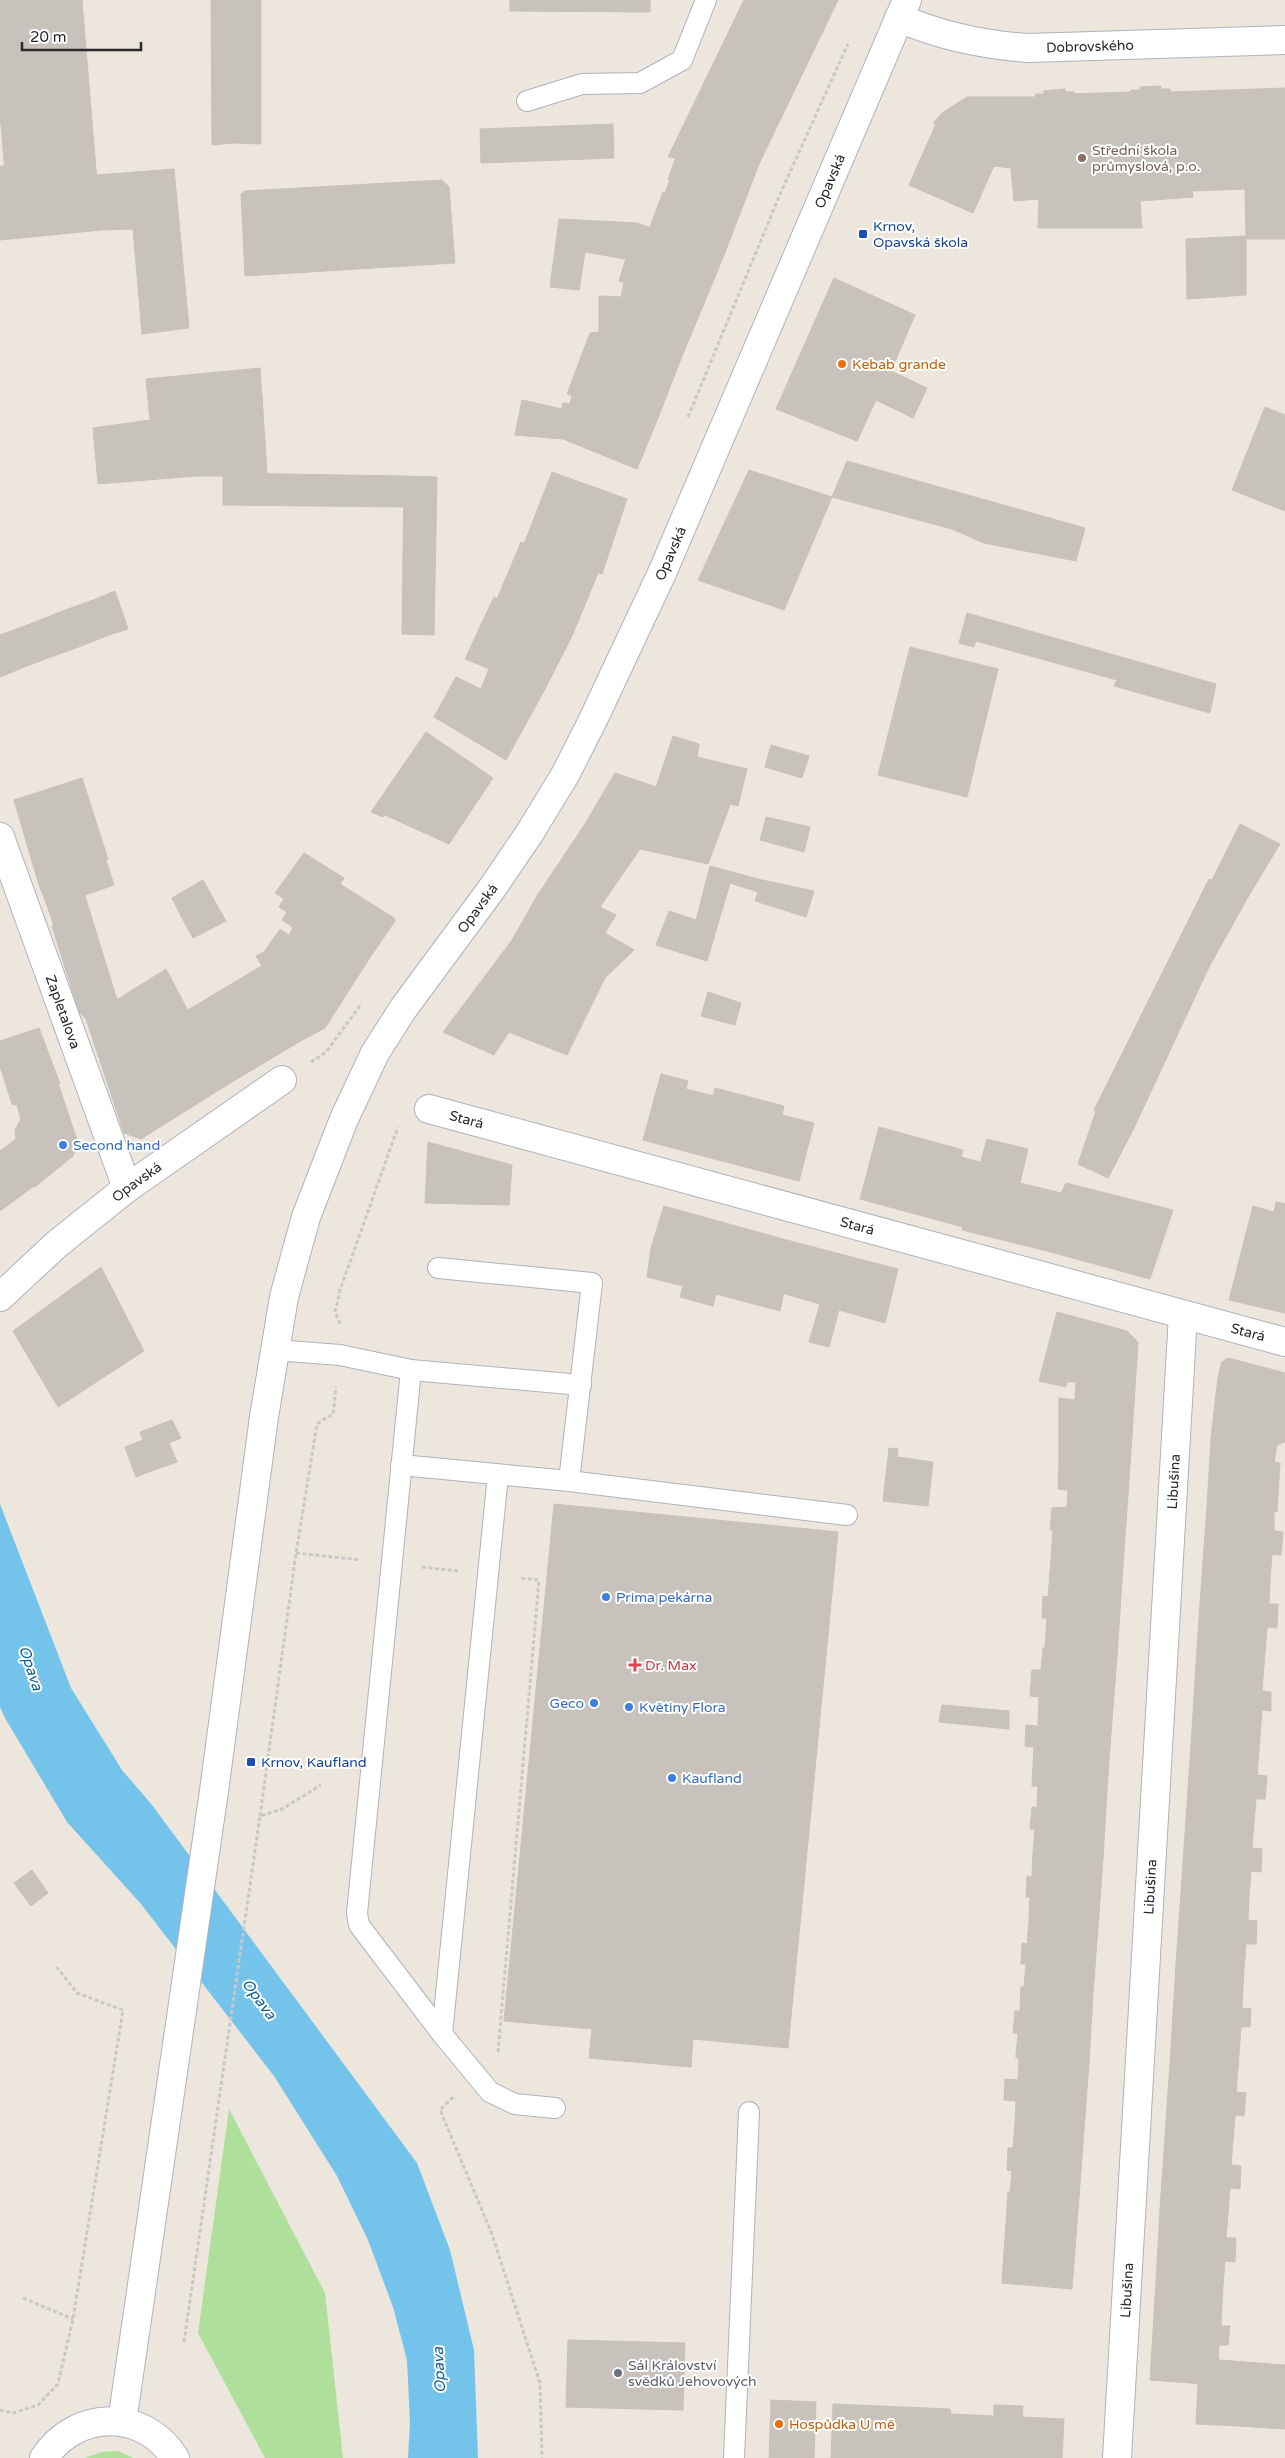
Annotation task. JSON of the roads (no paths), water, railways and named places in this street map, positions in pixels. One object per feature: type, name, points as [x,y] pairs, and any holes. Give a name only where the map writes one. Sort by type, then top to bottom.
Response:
[{"type":"street","name":"Dobrovského","points":[[903,9],[950,37],[1000,46],[1028,48],[1285,40]]},
{"type":"street","name":"Opavská","points":[[122,2422],[179,2039],[275,1350],[284,1297],[306,1217],[365,1071],[392,1024],[494,887],[565,775],[591,724],[662,573],[903,9]]},
{"type":"street","name":"Zapletalova","points":[[0,837],[127,1188]]},
{"type":"street","name":"Opavská","points":[[0,1297],[57,1244],[127,1188],[282,1080]]},
{"type":"street","name":"Stará","points":[[429,1109],[1285,1342]]},
{"type":"street","name":"Libušina","points":[[1117,2458],[1183,1315]]},
{"type":"street","points":[[44,2458],[52,2446],[72,2430],[97,2422],[122,2422],[147,2430],[167,2446],[175,2458]]},
{"type":"lane","points":[[527,101],[582,84],[640,83],[682,60],[706,0]]},
{"type":"lane","points":[[438,1268],[592,1283],[570,1481]]},
{"type":"lane","points":[[275,1350],[340,1355],[411,1370],[581,1385]]},
{"type":"lane","points":[[411,1370],[357,1913],[359,1924],[442,2034],[490,2092],[515,2104],[554,2108]]},
{"type":"lane","points":[[401,1465],[570,1481],[847,1515]]},
{"type":"lane","points":[[442,2034],[498,1475]]},
{"type":"lane","points":[[734,2458],[749,2112]]},
{"type":"water","name":"Opava","points":[[0,1504],[71,1688],[122,1770],[152,1805],[417,2163],[450,2250],[474,2350],[478,2458],[408,2458],[410,2422],[407,2360],[393,2307],[368,2240],[337,2176],[274,2076],[141,1904],[67,1822],[5,1718],[0,1707]]},
{"type":"place","name":"Střední škola průmyslová, p.o.","points":[[1082,158]]},
{"type":"place","name":"Krnov, Opavská škola","points":[[863,234]]},
{"type":"place","name":"Kebab grande","points":[[842,364]]},
{"type":"place","name":"Second hand","points":[[63,1145]]},
{"type":"place","name":"Prima pekárna","points":[[606,1597]]},
{"type":"place","name":"Dr. Max","points":[[635,1665]]},
{"type":"place","name":"Geco","points":[[594,1703]]},
{"type":"place","name":"Květiny Flora","points":[[629,1707]]},
{"type":"place","name":"Krnov, Kaufland","points":[[251,1762]]},
{"type":"place","name":"Kaufland","points":[[672,1778]]},
{"type":"place","name":"Sál Království svědků Jehovových","points":[[618,2373]]},
{"type":"place","name":"Hospůdka U mě","points":[[779,2424]]}]
